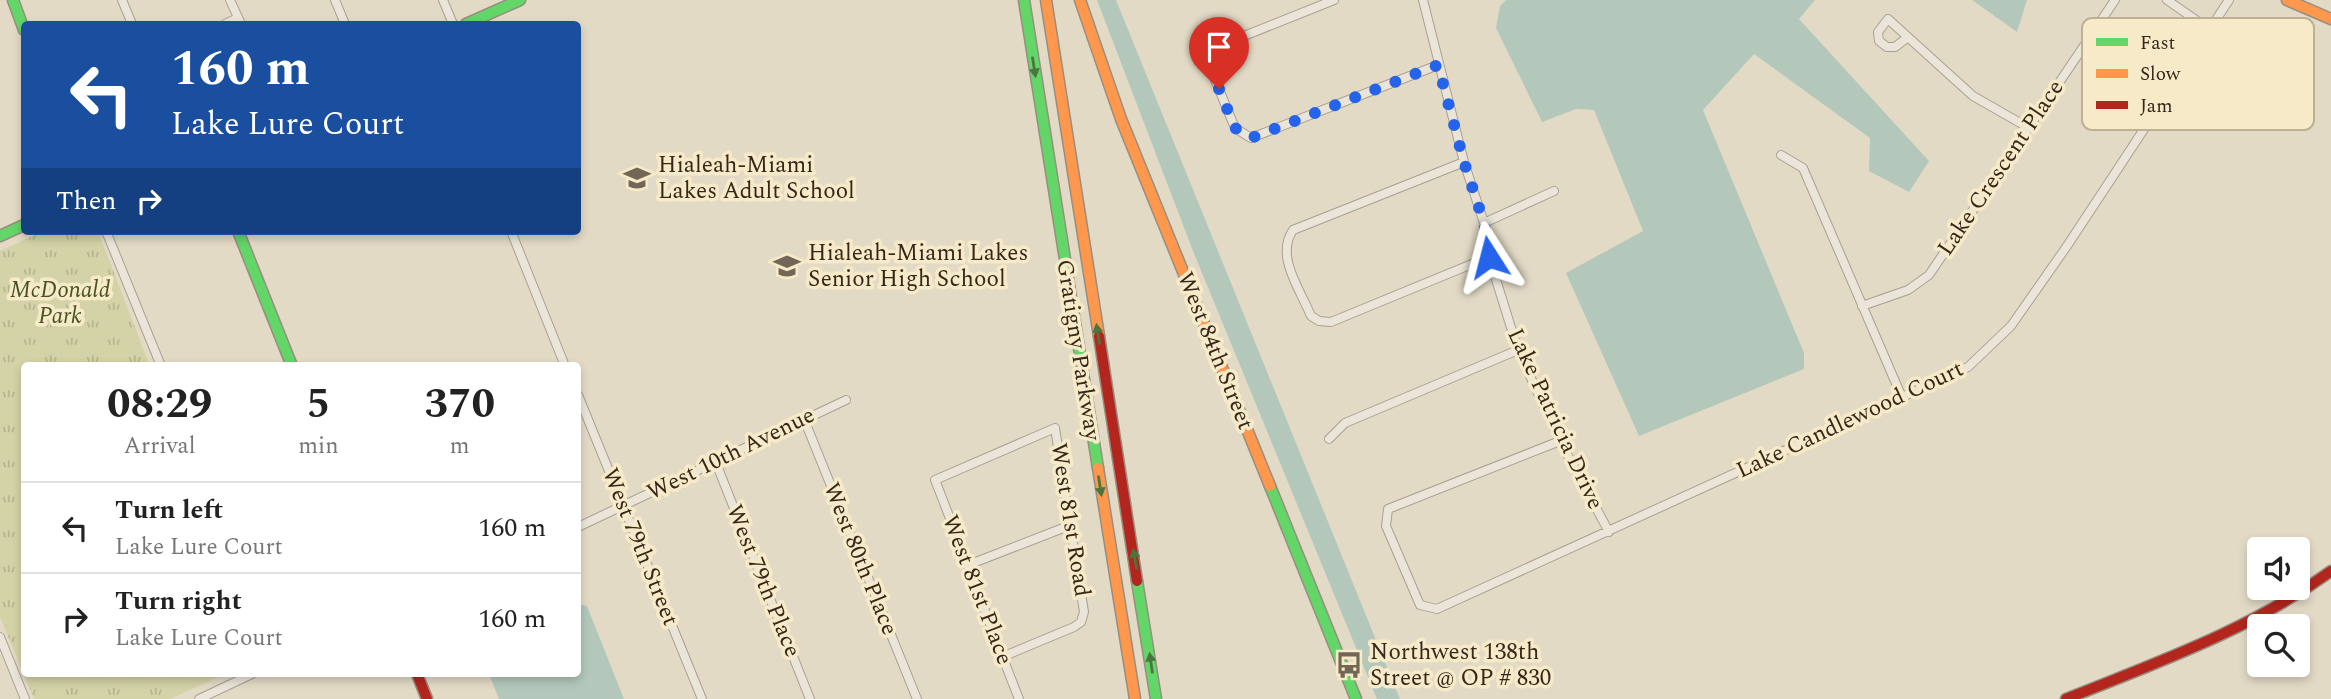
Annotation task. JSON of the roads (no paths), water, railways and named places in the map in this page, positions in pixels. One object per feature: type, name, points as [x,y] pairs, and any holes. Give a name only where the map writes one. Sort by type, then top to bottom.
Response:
[{"type":"main road","points":[[13,0],[21,22]]},
{"type":"main road","points":[[473,21],[520,0]]},
{"type":"main road","name":"Gratigny Parkway","points":[[1024,0],[1135,699]]},
{"type":"main road","name":"Gratigny Parkway","points":[[1046,0],[1156,699]]},
{"type":"main road","name":"West 84th Street","points":[[1080,0],[1117,108],[1356,699]]},
{"type":"main road","points":[[2287,0],[2331,19]]},
{"type":"main road","points":[[0,236],[21,226]]},
{"type":"main road","points":[[240,235],[290,362]]},
{"type":"main road","points":[[2066,699],[2241,627],[2297,597],[2331,571]]},
{"type":"main road","points":[[418,677],[427,699]]},
{"type":"street","points":[[122,0],[131,21]]},
{"type":"street","points":[[230,0],[239,21]]},
{"type":"street","points":[[335,0],[344,21]]},
{"type":"street","points":[[443,0],[452,21]]},
{"type":"street","points":[[1334,0],[1234,40],[1213,55],[1211,70],[1235,128],[1251,138],[1438,65]]},
{"type":"street","name":"Lake Patricia Drive","points":[[1423,0],[1464,162],[1484,223],[1489,257],[1518,350],[1560,441],[1609,532]]},
{"type":"street","name":"Lake Crescent Place","points":[[2103,18],[2115,0]]},
{"type":"street","points":[[2167,0],[2193,18]]},
{"type":"street","name":"Lake Candlewood Court","points":[[2217,18],[2229,0]]},
{"type":"street","points":[[1908,37],[1895,47],[1887,47],[1879,41],[1878,32],[1888,19],[1908,37],[1973,96],[2029,128]]},
{"type":"street","name":"Lake Crescent Place","points":[[1862,306],[1908,290],[1929,275],[2082,49]]},
{"type":"street","name":"Lake Candlewood Court","points":[[1560,441],[1388,509],[1386,526],[1420,605],[1437,609],[1609,532],[1901,395],[1968,367],[2011,326],[2143,130]]},
{"type":"street","points":[[1781,155],[1802,168],[1901,395]]},
{"type":"street","points":[[1464,162],[1293,230],[1285,242],[1285,254],[1311,316],[1319,321],[1331,322],[1489,257]]},
{"type":"street","points":[[1484,223],[1554,191]]},
{"type":"street","points":[[108,235],[159,362]]},
{"type":"street","points":[[513,235],[563,362]]},
{"type":"street","points":[[1329,439],[1345,423],[1518,350]]},
{"type":"street","name":"West 10th Avenue","points":[[581,526],[846,400]]},
{"type":"street","name":"West 79th Street","points":[[581,402],[702,699]]},
{"type":"street","name":"West 80th Place","points":[[804,419],[917,699]]},
{"type":"street","name":"West 81st Place","points":[[1019,699],[935,480],[1055,428]]},
{"type":"street","name":"West 81st Road","points":[[1002,657],[1074,627],[1081,622],[1084,612],[1055,428]]},
{"type":"street","name":"West 79th Place","points":[[716,463],[810,699]]},
{"type":"street","points":[[968,565],[1071,525]]},
{"type":"street","points":[[0,637],[25,699]]},
{"type":"street","points":[[199,699],[246,677]]},
{"type":"place","name":"Hialeah-Miami Lakes Adult School","points":[[637,178]]},
{"type":"place","name":"Hialeah-Miami Lakes Senior High School","points":[[787,266]]},
{"type":"place","name":"Northwest 138th Street @ OP # 830","points":[[1349,665]]},
{"type":"park label","name":"McDonald Park","points":[[60,303]]}]
